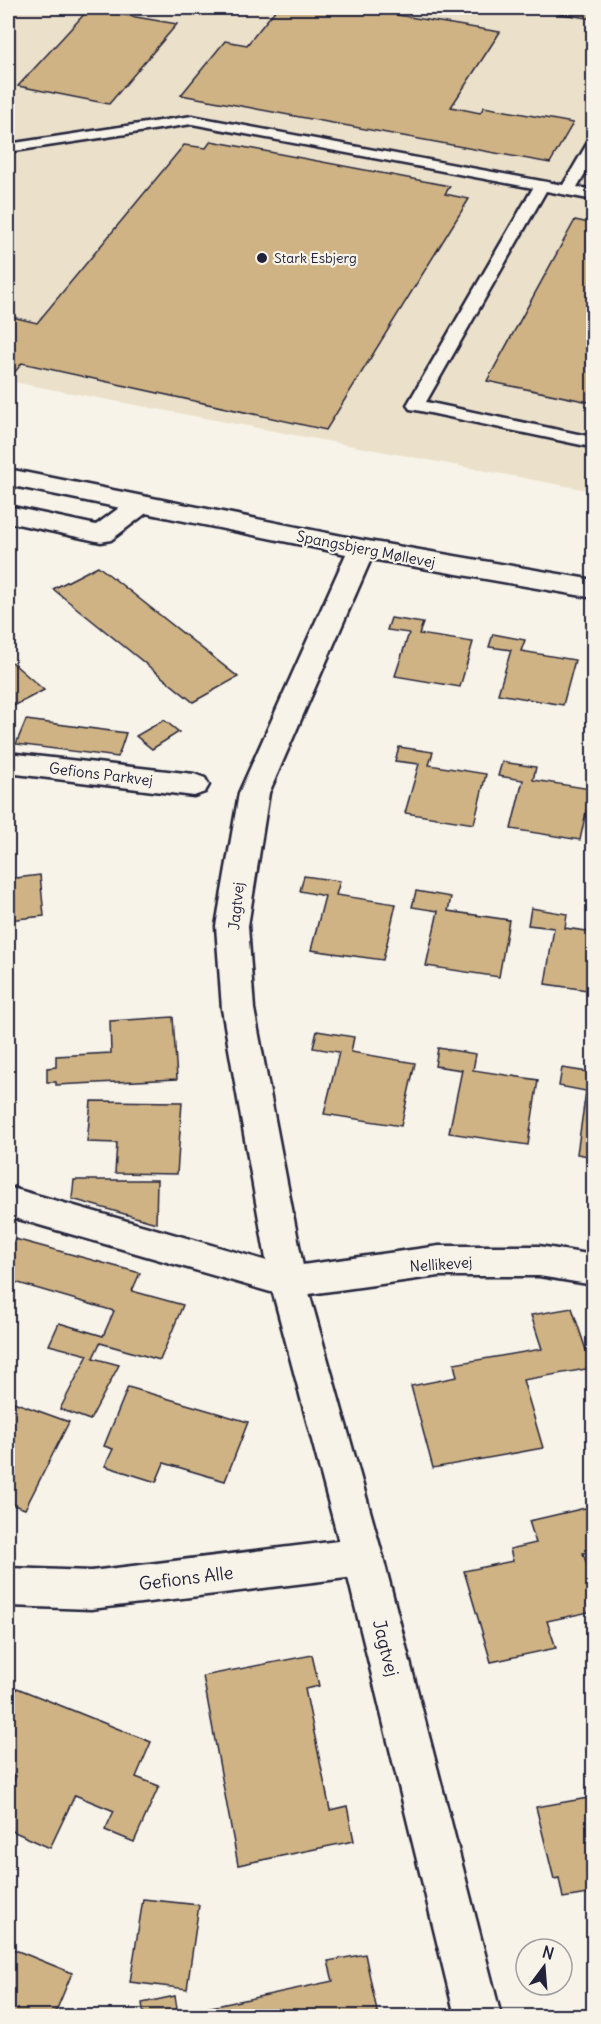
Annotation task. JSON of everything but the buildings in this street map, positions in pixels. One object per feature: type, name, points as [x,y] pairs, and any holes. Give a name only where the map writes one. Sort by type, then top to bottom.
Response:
[{"type":"street","name":"Spangsbjerg Møllevej","points":[[8,477],[362,549],[594,589]]},
{"type":"street","points":[[8,514],[101,534],[140,505]]},
{"type":"street","name":"Jagtvej","points":[[362,549],[254,793],[232,926],[238,1009],[288,1282],[363,1557],[478,2016]]},
{"type":"street","name":"Gefions Parkvej","points":[[8,763],[194,785]]},
{"type":"street","points":[[8,1202],[288,1282]]},
{"type":"street","name":"Nellikevej","points":[[288,1282],[439,1261],[539,1261],[594,1270]]},
{"type":"street","name":"Gefions Alle","points":[[8,1587],[91,1590],[363,1557]]},
{"type":"lane","points":[[8,148],[192,120],[594,195]]},
{"type":"lane","points":[[568,190],[594,144]]},
{"type":"lane","points":[[542,185],[416,405],[586,441]]},
{"type":"shaded area","points":[[8,8],[593,8],[593,491],[8,381]]},
{"type":"place","name":"Stark Esbjerg","points":[[262,258]]}]
